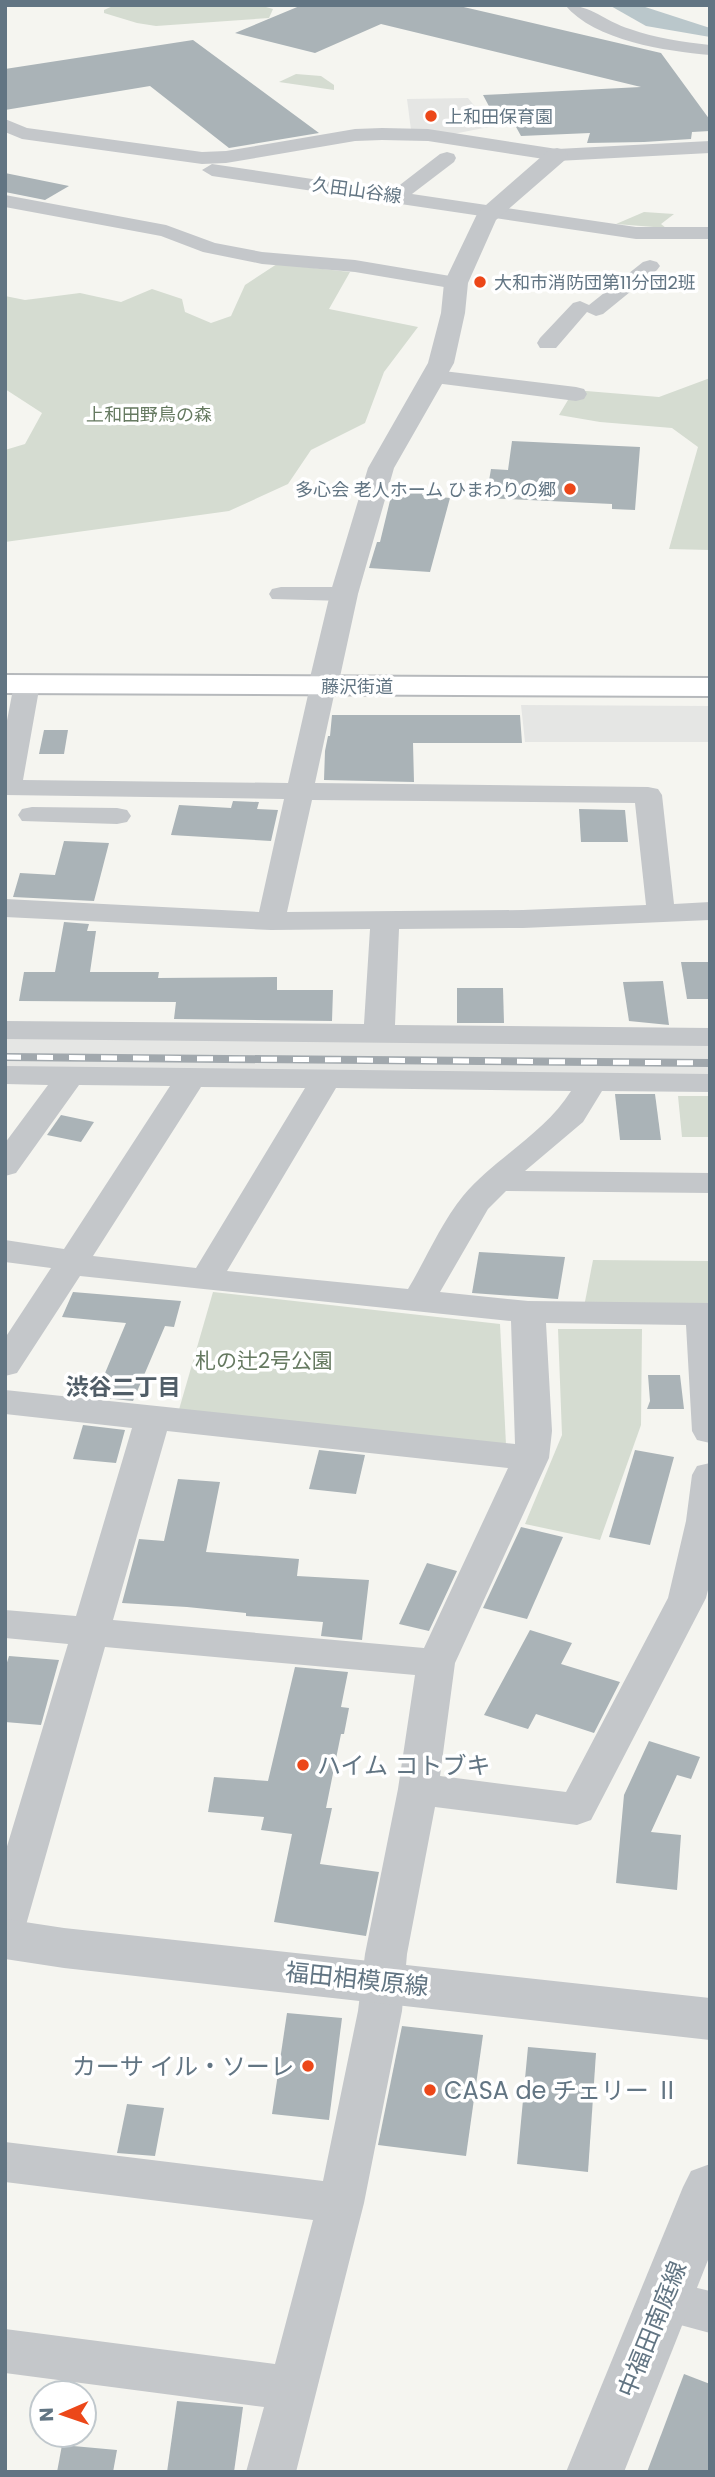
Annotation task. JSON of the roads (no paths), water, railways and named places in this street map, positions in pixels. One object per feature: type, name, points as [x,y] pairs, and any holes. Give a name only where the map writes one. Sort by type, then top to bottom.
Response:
[{"type":"highway","name":"藤沢街道","points":[[16,684],[710,687]]},
{"type":"street","points":[[573,5],[600,23],[632,35],[710,50]]},
{"type":"street","points":[[5,124],[22,133],[202,158],[226,157],[355,135],[395,134],[428,135],[557,156],[710,147]]},
{"type":"street","name":"久田山谷線","points":[[5,142],[45,146],[162,168],[198,168],[656,235],[710,233]]},
{"type":"street","points":[[271,920],[344,594],[381,468],[435,377],[449,336],[456,283],[491,211],[557,156]]},
{"type":"street","points":[[397,196],[447,158]]},
{"type":"street","points":[[5,201],[154,229],[190,239],[209,248],[262,258],[355,266],[456,283]]},
{"type":"street","points":[[548,343],[588,309],[650,266]]},
{"type":"street","points":[[435,377],[576,394]]},
{"type":"street","points":[[281,594],[344,594]]},
{"type":"street","points":[[16,684],[8,788],[78,802],[117,816]]},
{"type":"street","points":[[32,815],[78,802],[299,792],[648,795],[660,913]]},
{"type":"street","points":[[5,908],[271,920],[523,919],[710,911]]},
{"type":"street","points":[[379,1032],[385,920]]},
{"type":"street","points":[[5,1030],[710,1037]]},
{"type":"street","points":[[5,1075],[710,1083]]},
{"type":"street","points":[[5,1166],[69,1076]]},
{"type":"street","points":[[5,1365],[192,1077]]},
{"type":"street","points":[[205,1280],[326,1078]]},
{"type":"street","points":[[418,1301],[475,1203],[496,1181],[572,1115],[592,1081]]},
{"type":"street","points":[[496,1181],[710,1183]]},
{"type":"street","points":[[5,1251],[74,1261],[92,1268],[528,1312],[706,1314],[710,1431]]},
{"type":"street","points":[[271,2472],[341,2203],[418,1789],[436,1663],[531,1458],[534,1431],[528,1312]]},
{"type":"street","points":[[5,1402],[531,1458]]},
{"type":"street","points":[[5,1925],[153,1417]]},
{"type":"street","points":[[418,1789],[577,1809],[687,1598],[707,1521],[710,1475]]},
{"type":"street","points":[[5,1624],[436,1663]]},
{"type":"street","name":"福田相模原線","points":[[5,1939],[115,1954],[710,2019]]},
{"type":"street","points":[[5,2162],[341,2203]]},
{"type":"street","name":"中福田南庭線","points":[[595,2472],[687,2306],[710,2187]]},
{"type":"street","points":[[5,2351],[291,2388]]},
{"type":"railway","points":[[5,1057],[710,1063]]},
{"type":"place","name":"上和田保育園","points":[[431,116]]},
{"type":"place","name":"大和市消防団第11分団2班","points":[[480,282]]},
{"type":"place","name":"多心会 老人ホーム ひまわりの郷","points":[[570,489]]},
{"type":"place","name":"ハイム コトブキ","points":[[303,1765]]},
{"type":"place","name":"カーサ イル・ソーレ","points":[[308,2066]]},
{"type":"place","name":"CASA de チェリー Ⅱ","points":[[430,2090]]},
{"type":"district","name":"渋谷二丁目","points":[[123,1387]]},
{"type":"park label","name":"上和田野鳥の森","points":[[149,414]]},
{"type":"park label","name":"札の辻2号公園","points":[[264,1360]]}]
